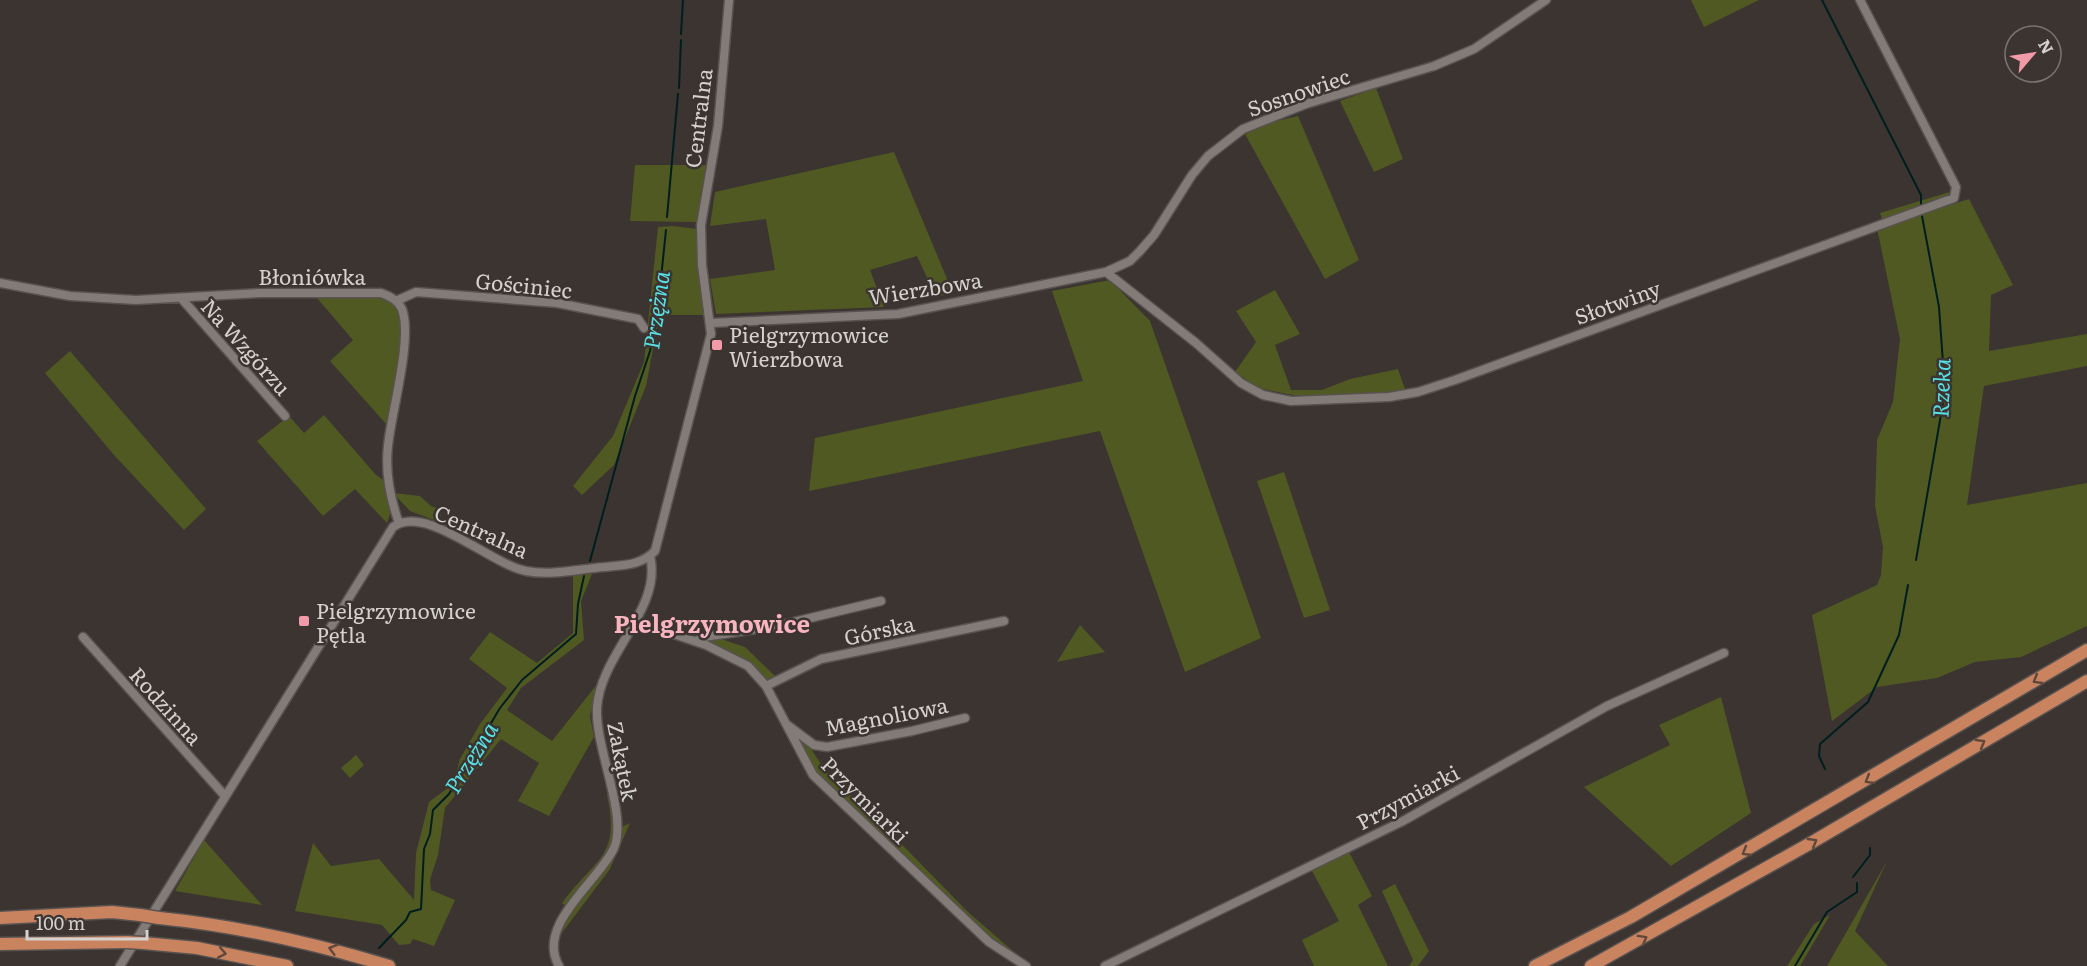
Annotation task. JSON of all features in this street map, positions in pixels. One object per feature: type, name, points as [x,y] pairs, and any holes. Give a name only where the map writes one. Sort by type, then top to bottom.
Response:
[{"type":"highway","points":[[1535,966],[1631,917],[2087,650]]},
{"type":"highway","points":[[1592,966],[1799,850],[2087,681]]},
{"type":"highway","points":[[0,918],[112,912],[218,924],[314,944],[389,966]]},
{"type":"highway","points":[[0,944],[143,943],[197,948],[287,966]]},
{"type":"street","name":"Centralna","points":[[399,523],[414,520],[438,528],[513,568],[529,572],[555,572],[637,563],[650,556],[658,544],[709,344],[711,323],[702,265],[701,225],[718,126],[729,0]]},
{"type":"street","name":"Sosnowiec","points":[[1106,272],[1130,261],[1140,252],[1203,163],[1243,129],[1306,104],[1434,66],[1474,49],[1546,0]]},
{"type":"street","name":"Słotwiny","points":[[1106,272],[1196,343],[1241,383],[1263,395],[1291,401],[1389,397],[1418,392],[1455,380],[1954,198],[1956,187],[1860,0]]},
{"type":"street","name":"Wierzbowa","points":[[711,323],[898,314],[1106,272]]},
{"type":"street","name":"Błoniówka","points":[[0,283],[70,296],[136,300],[260,293],[381,293],[396,301]]},
{"type":"street","name":"Gościniec","points":[[396,301],[416,292],[557,303],[638,319],[644,328]]},
{"type":"street","name":"Na Wzgórzu","points":[[182,299],[285,416]]},
{"type":"street","points":[[120,966],[387,534],[399,523],[388,488],[387,447],[402,363],[402,310],[396,301]]},
{"type":"street","name":"Zakątek","points":[[559,966],[554,953],[558,929],[569,907],[615,847],[616,814],[599,738],[597,705],[619,646],[635,621],[652,583],[650,556]]},
{"type":"street","points":[[696,641],[704,637],[777,626],[881,600]]},
{"type":"street","name":"Przymiarki","points":[[635,621],[696,641],[740,660],[766,686],[813,775],[989,942],[1026,966]]},
{"type":"street","name":"Górska","points":[[766,686],[821,659],[1004,621]]},
{"type":"street","name":"Rodzinna","points":[[83,637],[225,796]]},
{"type":"street","name":"Przymiarki","points":[[1105,966],[1403,821],[1607,706],[1724,653]]},
{"type":"street","name":"Magnoliowa","points":[[785,723],[814,745],[827,747],[912,731],[965,718]]},
{"type":"green space","points":[[1691,0],[1759,0],[1704,27]]},
{"type":"green space","points":[[1376,88],[1403,159],[1374,172],[1340,101]]},
{"type":"green space","points":[[1298,116],[1359,260],[1325,279],[1245,134],[1265,124]]},
{"type":"green space","points":[[894,152],[953,293],[936,297],[917,256],[870,270],[884,307],[716,314],[710,279],[775,270],[766,219],[710,226],[715,192]]},
{"type":"green space","points":[[635,165],[706,165],[697,222],[630,221]]},
{"type":"green space","points":[[1953,191],[1946,196],[1882,219],[1880,213]]},
{"type":"green space","points":[[1969,199],[2013,285],[1991,295],[1989,351],[2087,334],[2087,366],[1984,386],[1967,505],[2087,483],[2087,626],[2021,657],[1975,662],[1937,678],[1877,687],[1832,721],[1812,615],[1877,585],[1881,575],[1883,547],[1875,506],[1877,440],[1893,402],[1900,339],[1877,228]]},
{"type":"green space","points":[[658,227],[697,229],[704,315],[666,315],[657,328],[646,386],[614,465],[582,495],[573,486],[613,436],[644,362]]},
{"type":"green space","points":[[1110,280],[1150,321],[1261,638],[1185,672],[1100,431],[809,491],[815,438],[1083,381],[1052,291]]},
{"type":"green space","points":[[1275,290],[1300,334],[1275,345],[1291,390],[1322,390],[1350,379],[1398,369],[1406,392],[1323,398],[1293,395],[1258,388],[1235,372],[1256,342],[1236,311]]},
{"type":"green space","points":[[385,297],[395,303],[402,320],[399,366],[387,425],[330,361],[353,340],[317,298]]},
{"type":"green space","points":[[70,351],[206,509],[184,530],[114,455],[45,373]]},
{"type":"green space","points":[[324,415],[376,475],[386,482],[390,514],[387,523],[355,489],[323,516],[257,441],[289,416],[304,433]]},
{"type":"green space","points":[[1284,472],[1330,610],[1304,618],[1257,481]]},
{"type":"green space","points":[[393,493],[420,496],[431,506],[442,510],[439,522],[410,511]]},
{"type":"green space","points":[[592,574],[581,601],[584,640],[521,688],[507,710],[552,741],[598,683],[590,716],[594,737],[549,816],[518,801],[539,763],[501,739],[445,808],[438,855],[430,880],[431,890],[455,900],[434,946],[413,939],[410,944],[399,945],[382,925],[295,911],[313,843],[331,866],[379,859],[414,900],[416,853],[429,802],[453,784],[460,759],[480,724],[507,688],[469,659],[490,632],[537,663],[573,633],[573,575]]},
{"type":"green space","points":[[1080,625],[1105,652],[1057,662]]},
{"type":"green space","points":[[715,637],[745,647],[776,677],[766,681],[761,673],[747,661],[705,641]]},
{"type":"green space","points":[[1721,697],[1751,813],[1671,866],[1584,787],[1670,745],[1659,725]]},
{"type":"green space","points":[[790,728],[809,746],[827,773],[873,815],[968,912],[1022,959],[987,936],[816,773]]},
{"type":"green space","points":[[356,755],[364,765],[350,778],[341,768]]},
{"type":"green space","points":[[610,794],[615,816],[613,847],[567,907],[562,903],[602,856],[608,845],[611,832],[607,795]]},
{"type":"green space","points":[[630,823],[610,869],[555,942],[564,919],[605,867],[620,828]]},
{"type":"green space","points":[[204,840],[262,905],[175,891]]},
{"type":"green space","points":[[1349,852],[1372,896],[1358,905],[1388,966],[1314,966],[1302,940],[1339,921],[1311,869]]},
{"type":"green space","points":[[1887,861],[1855,931],[1888,966],[1827,966]]},
{"type":"green space","points":[[1395,884],[1429,951],[1418,966],[1409,966],[1413,960],[1382,891]]},
{"type":"green space","points":[[1830,915],[1800,966],[1787,966],[1814,924]]},
{"type":"waterway","name":"Przężna","points":[[681,34],[683,0]]},
{"type":"waterway","name":"Rzeka","points":[[1822,0],[1921,195],[1921,207]]},
{"type":"waterway","name":"Przężna","points":[[679,88],[681,40]]},
{"type":"waterway","name":"Przężna","points":[[667,217],[678,94]]},
{"type":"waterway","name":"Rzeka","points":[[1916,560],[1945,391],[1939,307],[1922,216]]},
{"type":"waterway","name":"Przężna","points":[[590,561],[635,396],[650,351],[657,317],[666,230]]},
{"type":"waterway","name":"Przężna","points":[[379,948],[406,920],[410,912],[421,909],[424,849],[430,834],[433,810],[449,794],[500,708],[522,680],[576,634],[578,604],[584,576]]},
{"type":"waterway","name":"Rzeka","points":[[1825,769],[1819,756],[1820,744],[1868,702],[1899,635],[1908,585]]},
{"type":"waterway","name":"Rzeka","points":[[1853,877],[1870,855],[1870,848]]},
{"type":"waterway","name":"Rzeka","points":[[1795,966],[1827,912],[1857,892],[1857,883]]},
{"type":"place","name":"Pielgrzymowice Wierzbowa","points":[[717,345]]},
{"type":"place","name":"Pielgrzymowice Pętla","points":[[304,621]]},
{"type":"district","name":"Pielgrzymowice","points":[[712,622]]}]
